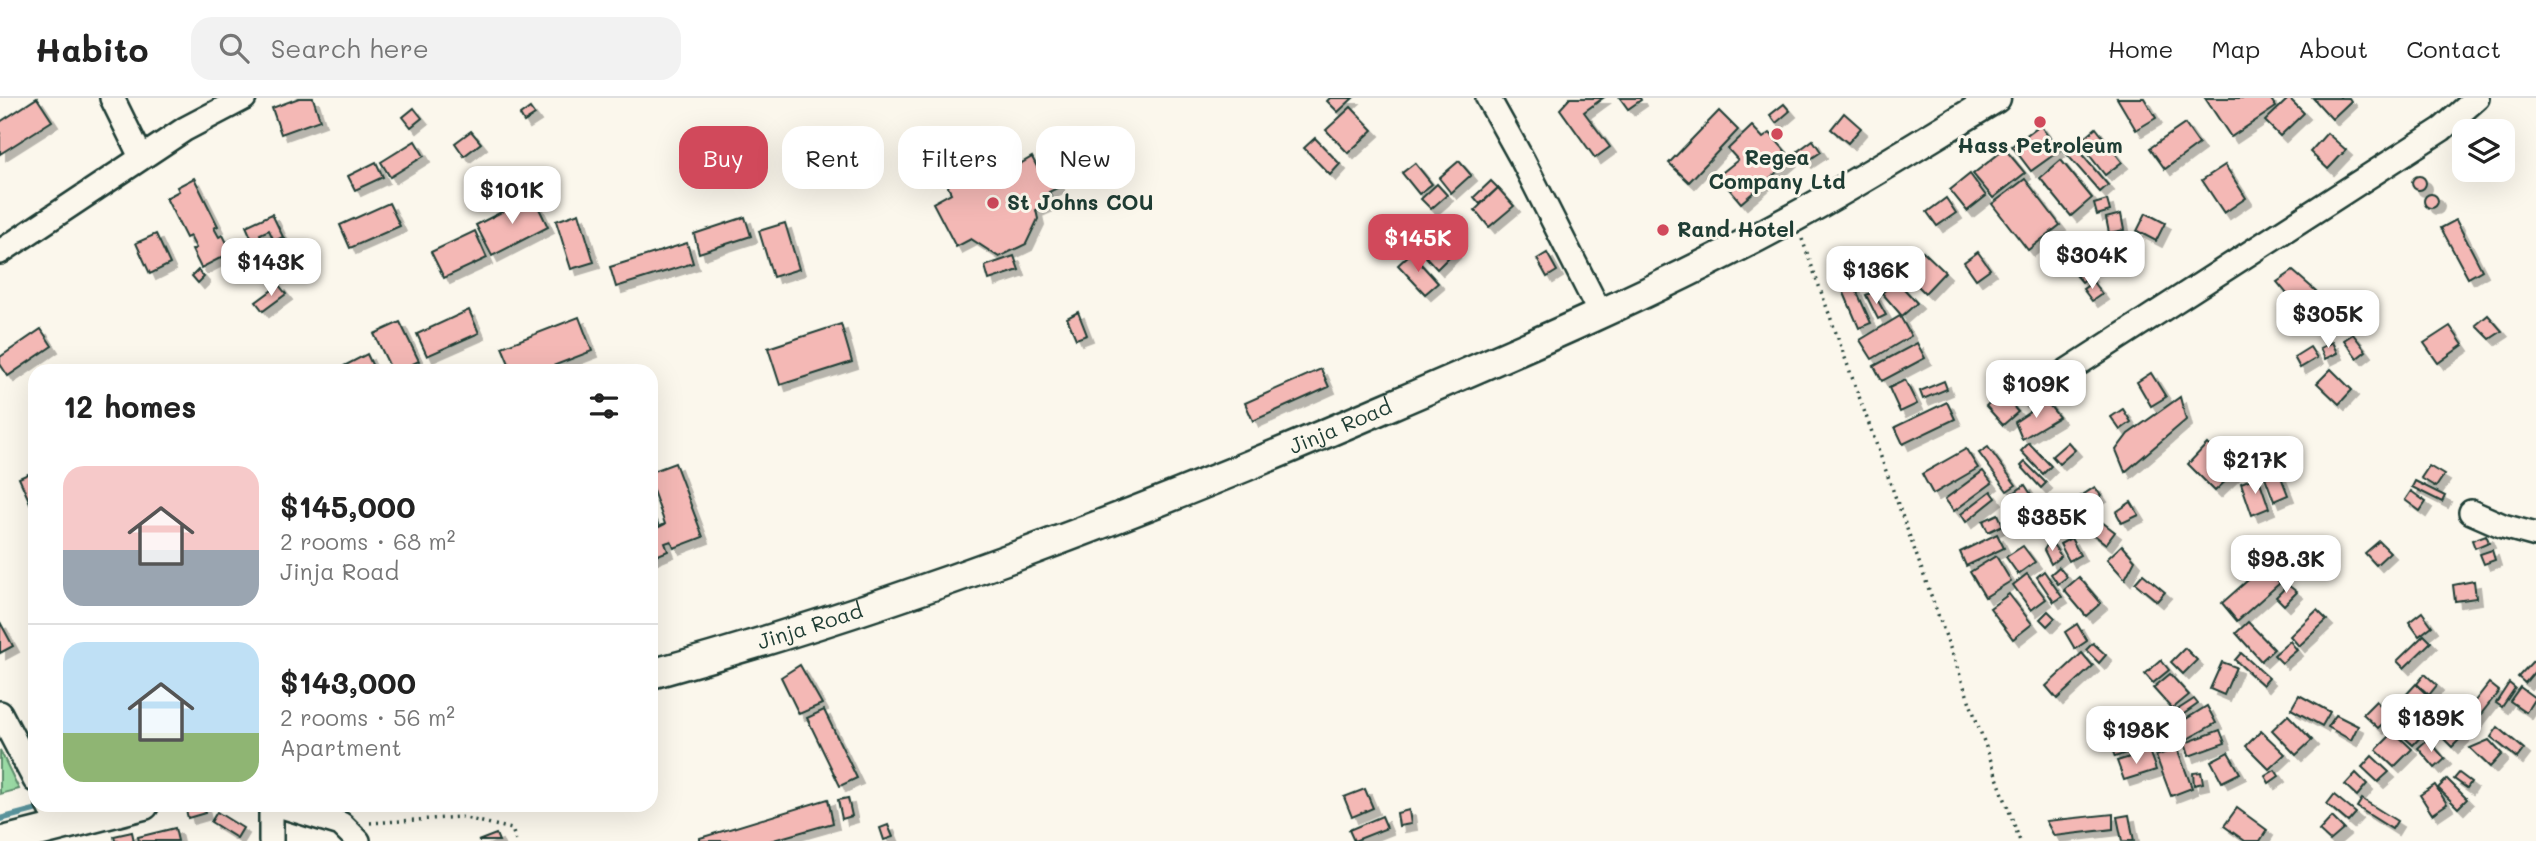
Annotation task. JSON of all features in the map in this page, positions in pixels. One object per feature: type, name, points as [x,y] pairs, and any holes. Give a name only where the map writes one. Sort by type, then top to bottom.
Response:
[{"type":"main road","name":"Jinja Road","points":[[658,672],[761,644],[990,567],[1229,475],[1601,315],[1794,218],[1996,98]]},
{"type":"main road","points":[[3,841],[54,816],[87,812]]},
{"type":"street","points":[[113,98],[141,157]]},
{"type":"street","points":[[0,252],[185,129],[244,98]]},
{"type":"street","points":[[1488,98],[1601,315]]},
{"type":"street","points":[[2059,376],[2442,129],[2477,98]]},
{"type":"street","points":[[2471,512],[2504,526],[2536,535]]},
{"type":"street","points":[[0,713],[28,767]]},
{"type":"street","points":[[271,812],[271,841]]},
{"type":"street","points":[[301,812],[341,824],[358,841]]},
{"type":"path","points":[[1794,218],[2020,841]]},
{"type":"path","points":[[341,824],[461,817],[512,830],[516,841]]},
{"type":"green space","points":[[0,750],[19,789],[0,794]]},
{"type":"building","points":[[37,98],[52,121],[0,154],[0,122]]},
{"type":"building","points":[[299,98],[313,98],[320,120],[281,134],[272,108]]},
{"type":"building","points":[[1330,98],[1353,98],[1338,112],[1327,101]]},
{"type":"building","points":[[1570,98],[1603,98],[1584,112],[1610,147],[1595,158],[1560,109]]},
{"type":"building","points":[[1620,98],[1640,98],[1641,100],[1628,109]]},
{"type":"building","points":[[2117,98],[2144,98],[2156,118],[2136,130]]},
{"type":"building","points":[[2205,98],[2270,98],[2276,107],[2231,137]]},
{"type":"building","points":[[2289,98],[2304,113],[2280,136],[2265,121]]},
{"type":"building","points":[[2313,98],[2349,98],[2351,101],[2332,119]]},
{"type":"building","points":[[1784,104],[1790,111],[1776,123],[1770,115]]},
{"type":"building","points":[[1351,107],[1373,130],[1348,153],[1326,130]]},
{"type":"building","points":[[414,108],[422,118],[411,127],[403,117]]},
{"type":"building","points":[[530,108],[535,115],[524,122],[520,115]]},
{"type":"building","points":[[1719,111],[1738,130],[1689,182],[1669,163]]},
{"type":"building","points":[[1844,113],[1861,128],[1848,143],[1831,129]]},
{"type":"building","points":[[2185,124],[2199,144],[2165,169],[2150,148]]},
{"type":"building","points":[[2040,125],[2059,151],[2031,171],[2012,146]]},
{"type":"building","points":[[1752,126],[1763,138],[1770,133],[1792,159],[1741,203],[1718,176],[1738,160],[1728,149]]},
{"type":"building","points":[[2096,128],[2122,162],[2105,175],[2079,142]]},
{"type":"building","points":[[471,131],[481,143],[464,156],[455,143]]},
{"type":"building","points":[[2327,133],[2346,150],[2328,169],[2310,152]]},
{"type":"building","points":[[1315,138],[1340,164],[1330,175],[1304,148]]},
{"type":"building","points":[[1813,140],[1821,152],[1806,162],[1798,151]]},
{"type":"building","points":[[415,141],[424,156],[390,177],[381,162]]},
{"type":"building","points":[[2072,143],[2108,185],[2100,192],[2063,150]]},
{"type":"building","points":[[2005,149],[2025,173],[1993,198],[1973,174]]},
{"type":"building","name":"St Johns COU","points":[[1032,157],[1036,165],[1036,189],[1055,189],[1049,192],[1054,202],[1036,210],[1038,219],[1026,244],[999,257],[971,239],[956,247],[933,203],[951,193],[949,189],[1022,189],[1022,163]]},
{"type":"building","points":[[2061,160],[2092,198],[2071,216],[2040,178]]},
{"type":"building","points":[[1459,161],[1471,175],[1451,193],[1439,178]]},
{"type":"building","points":[[376,162],[383,177],[355,190],[348,176]]},
{"type":"building","points":[[1415,163],[1432,184],[1419,194],[1402,173]]},
{"type":"building","points":[[2225,165],[2246,198],[2224,213],[2202,180]]},
{"type":"building","points":[[1970,174],[1986,196],[1967,211],[1950,190]]},
{"type":"building","points":[[2416,176],[2422,176],[2426,183],[2422,190],[2416,190],[2412,186],[2412,180]]},
{"type":"building","points":[[194,178],[218,226],[214,228],[219,237],[223,235],[228,245],[242,238],[248,249],[232,258],[230,253],[201,268],[192,250],[196,248],[190,236],[186,238],[166,198],[179,191],[177,187]]},
{"type":"building","points":[[2025,179],[2060,225],[2028,250],[1992,204]]},
{"type":"building","points":[[1491,181],[1498,188],[1480,204],[1474,197]]},
{"type":"building","points":[[1437,184],[1447,195],[1431,209],[1421,199]]},
{"type":"building","points":[[1498,188],[1514,206],[1489,227],[1475,210]]},
{"type":"building","points":[[2428,194],[2434,194],[2438,201],[2434,208],[2428,208],[2424,204],[2424,198]]},
{"type":"building","points":[[533,196],[548,227],[492,256],[476,225]]},
{"type":"building","points":[[1946,198],[1956,213],[1937,226],[1927,212]]},
{"type":"building","points":[[2107,200],[2110,211],[2097,215],[2094,204]]},
{"type":"building","points":[[389,203],[400,226],[350,248],[340,225]]},
{"type":"building","points":[[579,213],[594,262],[571,269],[556,221]]},
{"type":"building","points":[[2146,213],[2165,223],[2156,241],[2137,231]]},
{"type":"building","points":[[272,214],[283,237],[274,241],[269,230],[260,234],[265,246],[256,249],[246,226]]},
{"type":"building","points":[[2121,214],[2124,230],[2109,233],[2106,218]]},
{"type":"building","points":[[745,217],[751,236],[699,253],[694,234]]},
{"type":"building","points":[[2456,220],[2482,270],[2468,278],[2441,228]]},
{"type":"building","points":[[785,223],[799,269],[773,277],[759,231]]},
{"type":"building","points":[[475,231],[487,258],[444,278],[431,252]]},
{"type":"building","points":[[156,234],[170,264],[150,274],[136,243]]},
{"type":"building","points":[[285,239],[289,246],[285,249],[281,245],[272,251],[268,245],[273,242],[275,245]]},
{"type":"building","points":[[1443,241],[1454,252],[1437,269],[1426,257]]},
{"type":"building","points":[[687,243],[693,263],[616,287],[610,267]]},
{"type":"building","points":[[1923,251],[1945,272],[1925,293],[1903,271]]},
{"type":"building","points":[[1978,252],[1990,269],[1976,279],[1964,262]]},
{"type":"building","points":[[252,253],[259,262],[254,266],[248,259],[238,266],[235,261]]},
{"type":"building","points":[[1411,253],[1438,283],[1425,294],[1398,265]]},
{"type":"building","points":[[1547,253],[1557,271],[1547,277],[1537,259]]},
{"type":"building","points":[[1014,256],[1019,270],[989,280],[985,266]]},
{"type":"building","points":[[2076,258],[2090,276],[2082,282],[2067,265]]},
{"type":"building","points":[[198,270],[204,277],[198,283],[192,276]]},
{"type":"building","points":[[2293,271],[2316,291],[2297,306],[2277,282]]},
{"type":"building","points":[[1896,280],[1917,303],[1902,316],[1882,293]]},
{"type":"building","points":[[1852,281],[1871,323],[1859,328],[1841,286]]},
{"type":"building","points":[[2093,282],[2102,294],[2092,301],[2083,289]]},
{"type":"building","points":[[279,285],[286,294],[263,311],[256,302]]},
{"type":"building","points":[[1873,292],[1886,315],[1878,319],[1866,295]]},
{"type":"building","points":[[469,310],[479,333],[427,356],[417,334]]},
{"type":"building","points":[[1078,312],[1087,335],[1076,339],[1067,318]]},
{"type":"building","points":[[2488,315],[2502,331],[2490,339],[2476,325]]},
{"type":"building","points":[[1900,316],[1911,336],[1872,359],[1860,340]]},
{"type":"building","points":[[579,317],[592,351],[558,364],[509,364],[502,347]]},
{"type":"building","points":[[400,322],[419,361],[413,364],[389,364],[374,334]]},
{"type":"building","points":[[841,324],[852,362],[780,385],[768,348]]},
{"type":"building","points":[[2450,326],[2463,345],[2438,363],[2424,343]]},
{"type":"building","points":[[41,329],[52,346],[8,376],[0,364],[0,357]]},
{"type":"building","points":[[2353,334],[2366,351],[2357,358],[2344,340]]},
{"type":"building","points":[[2332,342],[2337,353],[2325,359],[2320,348]]},
{"type":"building","points":[[1917,343],[1925,358],[1882,381],[1874,366]]},
{"type":"building","points":[[2310,347],[2317,358],[2300,368],[2294,357]]},
{"type":"building","points":[[367,354],[372,364],[348,364]]},
{"type":"building","points":[[1321,369],[1329,387],[1253,421],[1245,403]]},
{"type":"building","points":[[2331,369],[2352,390],[2339,404],[2317,383]]},
{"type":"building","points":[[2151,373],[2166,397],[2151,406],[2137,382]]},
{"type":"building","points":[[2032,375],[2041,388],[2021,402],[2012,390]]},
{"type":"building","points":[[1905,380],[1917,404],[1900,412],[1889,388]]},
{"type":"building","points":[[1944,381],[1947,389],[1923,399],[1920,391]]},
{"type":"building","points":[[2001,392],[2018,412],[2003,425],[1986,406]]},
{"type":"building","points":[[2180,397],[2186,420],[2125,472],[2116,450],[2128,434]]},
{"type":"building","points":[[2046,401],[2059,417],[2022,439],[2015,422]]},
{"type":"building","points":[[1947,402],[1955,419],[1903,444],[1895,427]]},
{"type":"building","points":[[2123,409],[2131,422],[2120,430],[2111,417]]},
{"type":"building","points":[[2068,442],[2075,450],[2059,464],[2052,456]]},
{"type":"building","points":[[2029,443],[2051,466],[2043,474],[2021,451]]},
{"type":"building","points":[[2207,444],[2235,472],[2215,491],[2188,464]]},
{"type":"building","points":[[1988,447],[2016,485],[2007,491],[1979,453]]},
{"type":"building","points":[[1966,449],[1978,468],[1933,494],[1922,474]]},
{"type":"building","points":[[2025,462],[2046,483],[2041,488],[2021,466]]},
{"type":"building","points":[[675,463],[703,537],[674,548],[671,541],[665,543],[668,551],[658,555],[658,524],[659,527],[665,524],[658,504],[658,469]]},
{"type":"building","points":[[2429,466],[2444,475],[2436,487],[2421,478]]},
{"type":"building","points":[[1983,471],[1992,483],[1954,511],[1945,499]]},
{"type":"building","points":[[2279,472],[2288,495],[2274,501],[2265,477]]},
{"type":"building","points":[[28,474],[28,498],[19,478]]},
{"type":"building","points":[[2258,476],[2269,508],[2252,515],[2241,483]]},
{"type":"building","points":[[2415,481],[2445,496],[2442,502],[2412,487]]},
{"type":"building","points":[[2025,485],[2034,499],[2017,511],[2008,497]]},
{"type":"building","points":[[2095,487],[2101,496],[2067,518],[2061,509]]},
{"type":"building","points":[[1991,491],[1996,498],[1966,522],[1961,514]]},
{"type":"building","points":[[2411,491],[2426,502],[2420,511],[2405,500]]},
{"type":"building","points":[[2131,502],[2139,515],[2122,523],[2116,512]]},
{"type":"building","points":[[1998,514],[2003,525],[1988,532],[1983,521]]},
{"type":"building","points":[[2094,516],[2115,532],[2106,544],[2085,528]]},
{"type":"building","points":[[1997,534],[2004,548],[1966,566],[1960,552]]},
{"type":"building","points":[[2486,535],[2489,542],[2475,548],[2472,540]]},
{"type":"building","points":[[2071,538],[2080,555],[2069,561],[2060,544]]},
{"type":"building","points":[[2050,540],[2061,556],[2051,564],[2044,550]]},
{"type":"building","points":[[2379,541],[2390,552],[2376,565],[2365,553]]},
{"type":"building","points":[[2122,545],[2135,560],[2125,579],[2107,559]]},
{"type":"building","points":[[2023,546],[2035,562],[2018,574],[2006,557]]},
{"type":"building","points":[[2492,550],[2495,560],[2484,564],[2480,554]]},
{"type":"building","points":[[1996,556],[2011,581],[1985,597],[1970,572]]},
{"type":"building","points":[[2264,566],[2280,583],[2237,621],[2222,603]]},
{"type":"building","points":[[2059,567],[2067,577],[2058,584],[2051,574]]},
{"type":"building","points":[[2044,571],[2062,597],[2054,602],[2037,577]]},
{"type":"building","points":[[2027,574],[2046,599],[2031,610],[2013,585]]},
{"type":"building","points":[[2143,574],[2165,592],[2157,601],[2135,583]]},
{"type":"building","points":[[2079,577],[2101,603],[2086,616],[2064,590]]},
{"type":"building","points":[[2474,581],[2476,598],[2455,601],[2453,585]]},
{"type":"building","points":[[2288,585],[2297,592],[2284,605],[2276,597]]},
{"type":"building","points":[[2009,594],[2032,624],[2013,639],[1990,608]]},
{"type":"building","points":[[2317,610],[2327,620],[2299,646],[2290,636]]},
{"type":"building","points":[[2048,611],[2055,618],[2047,626],[2040,619]]},
{"type":"building","points":[[2422,612],[2432,626],[2419,636],[2409,622]]},
{"type":"building","points":[[0,622],[13,646],[0,653]]},
{"type":"building","points":[[2248,622],[2274,649],[2261,661],[2236,633]]},
{"type":"building","points":[[2077,624],[2087,641],[2075,649],[2065,632]]},
{"type":"building","points":[[2424,635],[2431,642],[2404,668],[2397,661]]},
{"type":"building","points":[[2290,641],[2297,650],[2282,663],[2274,655]]},
{"type":"building","points":[[2093,643],[2106,655],[2099,663],[2086,650]]},
{"type":"building","points":[[2185,648],[2197,660],[2183,674],[2171,662]]},
{"type":"building","points":[[2082,653],[2093,666],[2057,699],[2046,686]]},
{"type":"building","points":[[2241,653],[2269,678],[2263,685],[2235,660]]},
{"type":"building","points":[[2161,660],[2169,670],[2153,683],[2145,674]]},
{"type":"building","points":[[2533,661],[2536,670],[2525,683],[2518,677]]},
{"type":"building","points":[[2222,662],[2236,667],[2224,695],[2210,689]]},
{"type":"building","points":[[800,665],[822,704],[799,714],[781,677]]},
{"type":"building","points":[[2170,674],[2189,695],[2172,709],[2153,688]]},
{"type":"building","points":[[2425,674],[2437,685],[2429,695],[2417,684]]},
{"type":"building","points":[[2489,683],[2499,691],[2474,723],[2464,715]]},
{"type":"building","points":[[2509,683],[2515,688],[2502,707],[2496,703]]},
{"type":"building","points":[[2416,684],[2466,733],[2452,747],[2403,698]]},
{"type":"building","points":[[2520,687],[2535,698],[2526,712],[2510,701]]},
{"type":"building","points":[[2299,695],[2330,712],[2322,726],[2291,709]]},
{"type":"building","points":[[2194,699],[2198,704],[2178,718],[2174,712]]},
{"type":"building","points":[[2376,701],[2391,716],[2378,728],[2363,714]]},
{"type":"building","points":[[2207,706],[2216,723],[2180,743],[2170,729]]},
{"type":"building","points":[[824,710],[857,778],[840,786],[807,718]]},
{"type":"building","points":[[2405,714],[2425,732],[2413,745],[2393,727]]},
{"type":"building","points":[[2288,715],[2312,740],[2296,755],[2272,730]]},
{"type":"building","points":[[2336,715],[2358,726],[2351,740],[2328,727]]},
{"type":"building","points":[[2160,725],[2165,738],[2115,757],[2110,744]]},
{"type":"building","points":[[2498,727],[2524,749],[2517,758],[2491,737]]},
{"type":"building","points":[[2220,730],[2225,743],[2189,756],[2185,743]]},
{"type":"building","points":[[2261,731],[2285,754],[2269,769],[2246,746]]},
{"type":"building","points":[[2394,732],[2412,749],[2394,767],[2376,750]]},
{"type":"building","points":[[2428,739],[2445,759],[2435,768],[2418,748]]},
{"type":"building","points":[[2489,740],[2502,754],[2490,767],[2470,748]]},
{"type":"building","points":[[2177,748],[2192,788],[2171,796],[2156,756]]},
{"type":"building","points":[[2149,751],[2156,770],[2124,780],[2117,761]]},
{"type":"building","points":[[2228,752],[2240,773],[2222,782],[2211,761]]},
{"type":"building","points":[[2372,756],[2389,772],[2378,782],[2362,767]]},
{"type":"building","points":[[2275,770],[2279,776],[2269,783],[2265,776]]},
{"type":"building","points":[[2201,772],[2203,783],[2194,785],[2193,773]]},
{"type":"building","points":[[2356,773],[2367,784],[2357,796],[2345,785]]},
{"type":"building","points":[[2459,773],[2471,782],[2467,788],[2454,779]]},
{"type":"building","points":[[2447,779],[2467,799],[2458,808],[2438,788]]},
{"type":"building","points":[[2435,785],[2447,804],[2432,814],[2420,795]]},
{"type":"building","points":[[1365,789],[1373,808],[1352,817],[1344,797]]},
{"type":"building","points":[[2334,795],[2356,813],[2348,822],[2327,804]]},
{"type":"building","points":[[848,798],[852,816],[842,819],[838,800]]},
{"type":"building","points":[[828,799],[833,823],[770,841],[700,841],[700,838]]},
{"type":"building","points":[[2362,799],[2397,821],[2392,829],[2357,807]]},
{"type":"building","points":[[2237,808],[2267,830],[2260,841],[2245,841],[2224,826]]},
{"type":"building","points":[[1409,810],[1411,824],[1399,826],[1397,813]]},
{"type":"building","points":[[186,812],[205,812],[205,813],[188,818]]},
{"type":"building","points":[[217,812],[243,828],[237,838],[211,822]]},
{"type":"building","points":[[2113,814],[2113,829],[2054,836],[2046,821]]},
{"type":"building","points":[[2129,815],[2134,841],[2122,841],[2117,817]]},
{"type":"building","points":[[1382,816],[1387,828],[1354,841],[1349,830]]},
{"type":"building","points":[[2332,817],[2344,829],[2330,841],[2319,831]]},
{"type":"building","points":[[888,825],[893,837],[884,840],[880,828]]},
{"type":"building","points":[[175,828],[178,841],[139,841],[138,837]]},
{"type":"building","points":[[132,832],[134,841],[115,841],[114,836]]},
{"type":"building","points":[[496,834],[499,841],[478,841]]},
{"type":"waterway","points":[[0,819],[28,812]]},
{"type":"place","name":"Hass Petroleum","points":[[2040,122]]},
{"type":"place","name":"Regea Company Ltd","points":[[1777,134]]},
{"type":"place","name":"St Johns COU","points":[[993,203]]},
{"type":"place","name":"Rand Hotel","points":[[1663,230]]}]
